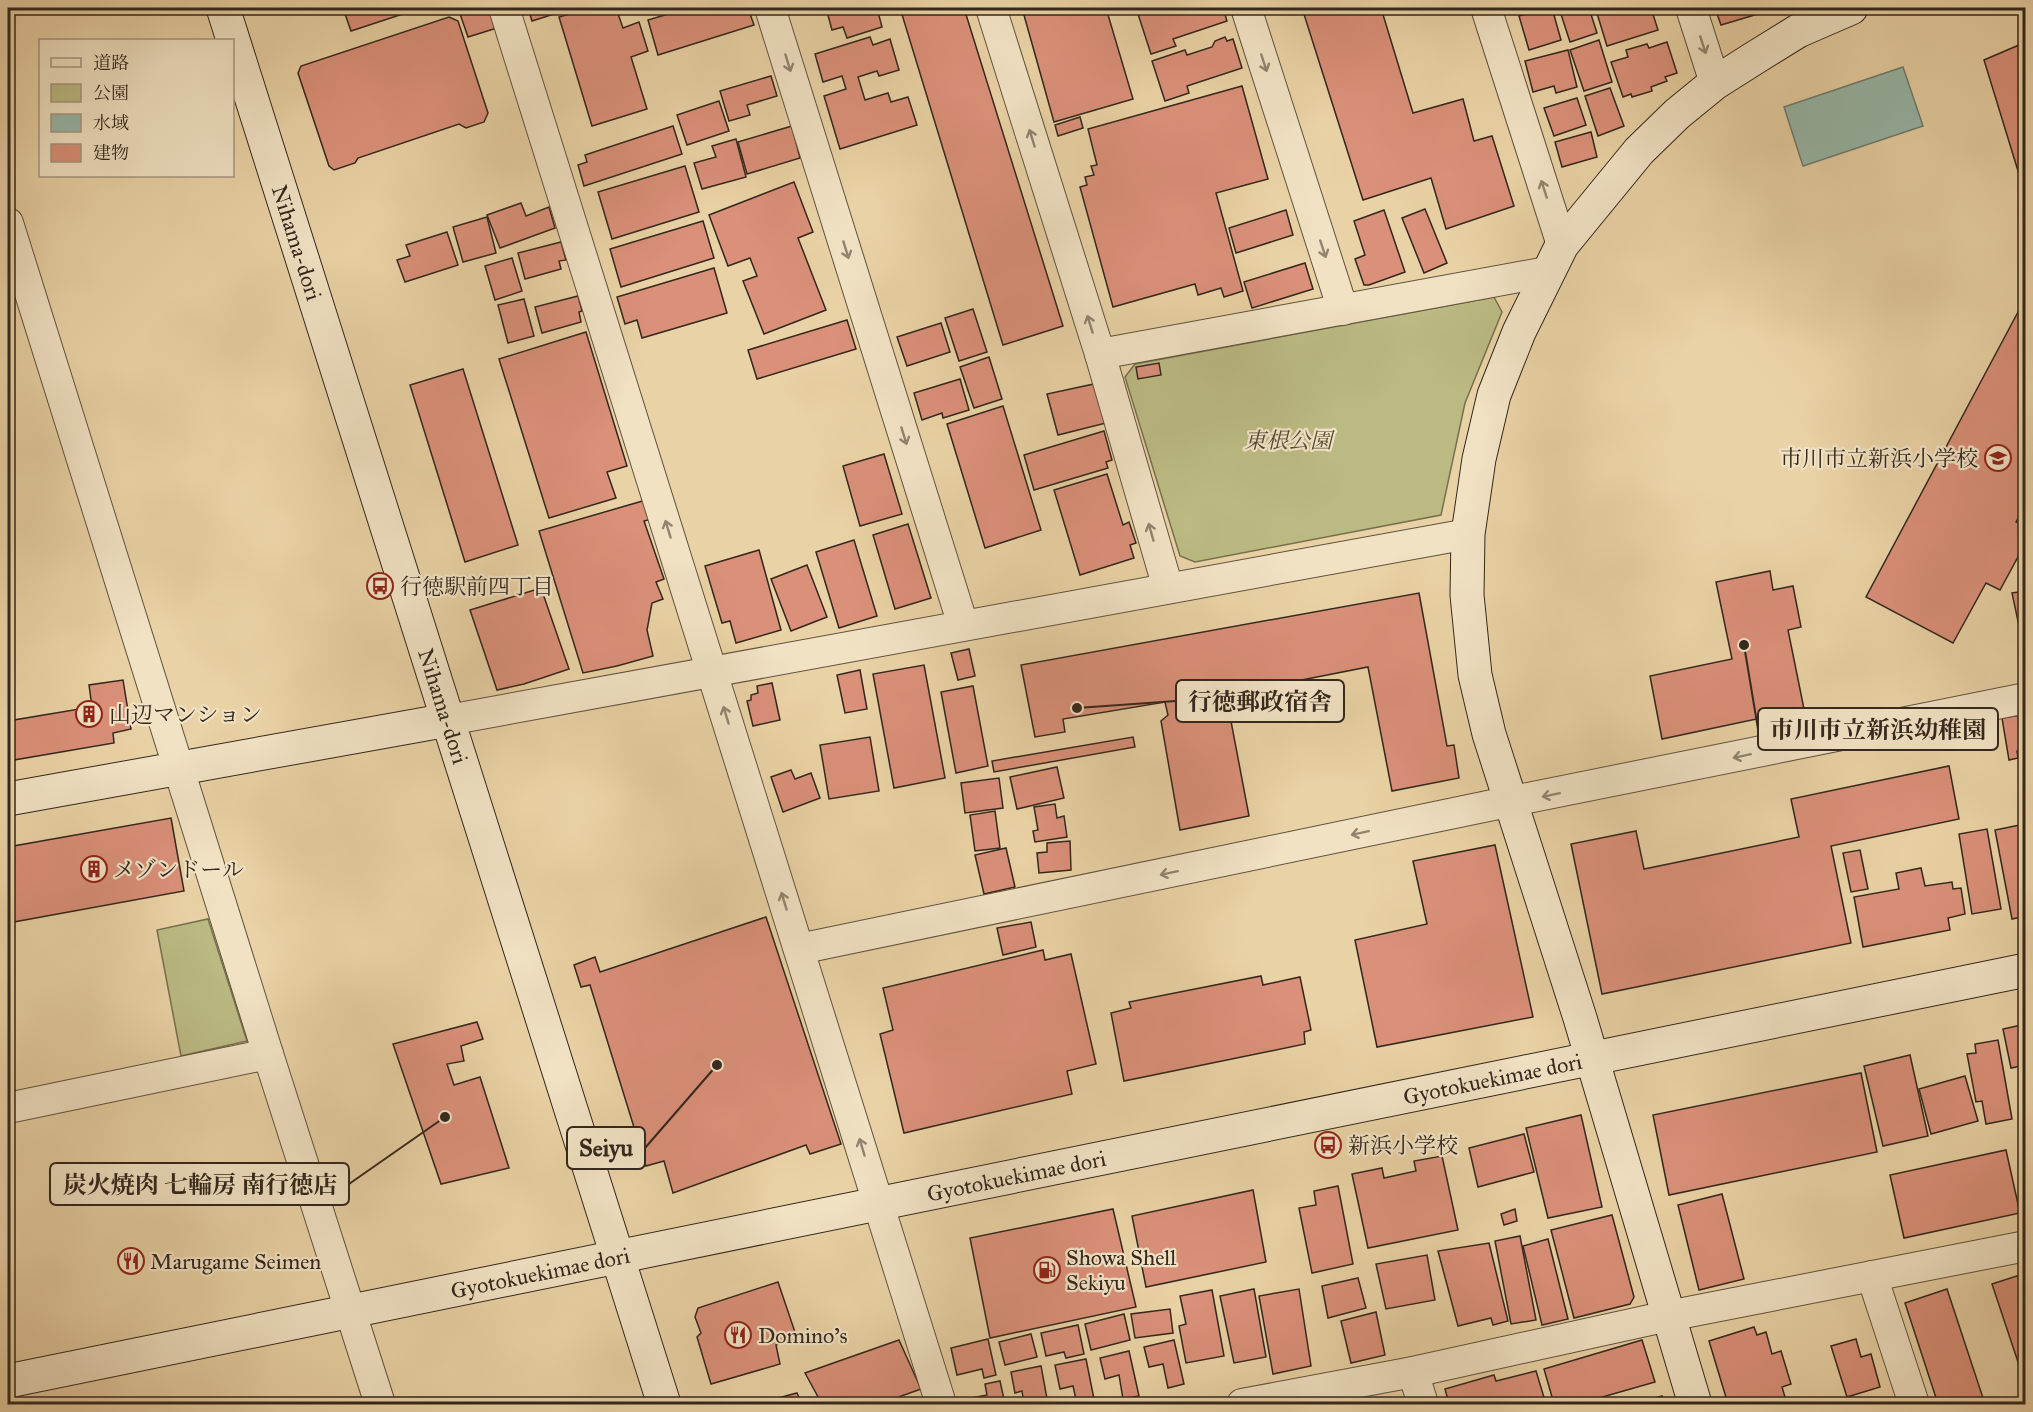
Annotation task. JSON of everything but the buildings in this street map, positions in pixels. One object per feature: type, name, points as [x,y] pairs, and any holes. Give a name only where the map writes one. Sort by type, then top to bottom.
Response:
[{"type":"street","name":"Nihama-dori","points":[[223,8],[233,39]]},
{"type":"street","points":[[504,8],[941,1404]]},
{"type":"street","points":[[771,8],[963,625]]},
{"type":"street","points":[[991,8],[1100,354],[1168,588]]},
{"type":"street","points":[[1246,8],[1342,310]]},
{"type":"street","points":[[1486,8],[1554,259]]},
{"type":"street","points":[[1691,8],[1715,83]]},
{"type":"street","points":[[1695,1404],[1580,1018],[1489,734],[1475,675],[1467,595],[1468,534],[1479,459],[1494,395],[1519,332],[1554,259],[1639,151],[1677,114],[1715,83],[1798,31],[1851,8]]},
{"type":"street","name":"Nihama-dori","points":[[234,43],[664,1404]]},
{"type":"street","points":[[8,223],[12,252],[180,769],[380,1404]]},
{"type":"street","points":[[1100,354],[1342,310],[1554,259]]},
{"type":"street","points":[[8,799],[1468,534]]},
{"type":"street","points":[[799,949],[2025,698]]},
{"type":"street","name":"Gyotokuekimae dori","points":[[8,1381],[2025,970]]},
{"type":"street","points":[[8,1108],[268,1054]]},
{"type":"street","points":[[1242,1404],[1413,1372],[1668,1316],[2025,1246]]},
{"type":"street","points":[[1872,1276],[1914,1404]]},
{"type":"street","points":[[1413,1372],[1423,1404]]},
{"type":"green space","name":"東根公園","points":[[1494,297],[1502,312],[1465,403],[1441,515],[1195,562],[1180,556],[1125,377],[1135,364]]},
{"type":"green space","points":[[208,919],[247,1041],[181,1056],[157,930]]},
{"type":"water","points":[[1903,67],[1923,126],[1803,166],[1784,107]]},
{"type":"place","name":"市川市立新浜小学校","points":[[1998,458]]},
{"type":"place","name":"行徳駅前四丁目","points":[[380,586]]},
{"type":"place","name":"市川市立新浜幼稚園","points":[[1744,645]]},
{"type":"place","name":"行徳郵政宿舎","points":[[1077,708]]},
{"type":"place","name":"山辺マンション","points":[[89,714]]},
{"type":"place","name":"メゾンドール","points":[[94,869]]},
{"type":"place","name":"Seiyu","points":[[717,1065]]},
{"type":"place","name":"炭火焼肉 七輪房 南行徳店","points":[[445,1117]]},
{"type":"place","name":"新浜小学校","points":[[1328,1145]]},
{"type":"place","name":"Marugame Seimen","points":[[131,1261]]},
{"type":"place","name":"Showa Shell Sekiyu","points":[[1047,1270]]},
{"type":"place","name":"Domino's","points":[[738,1335]]}]
